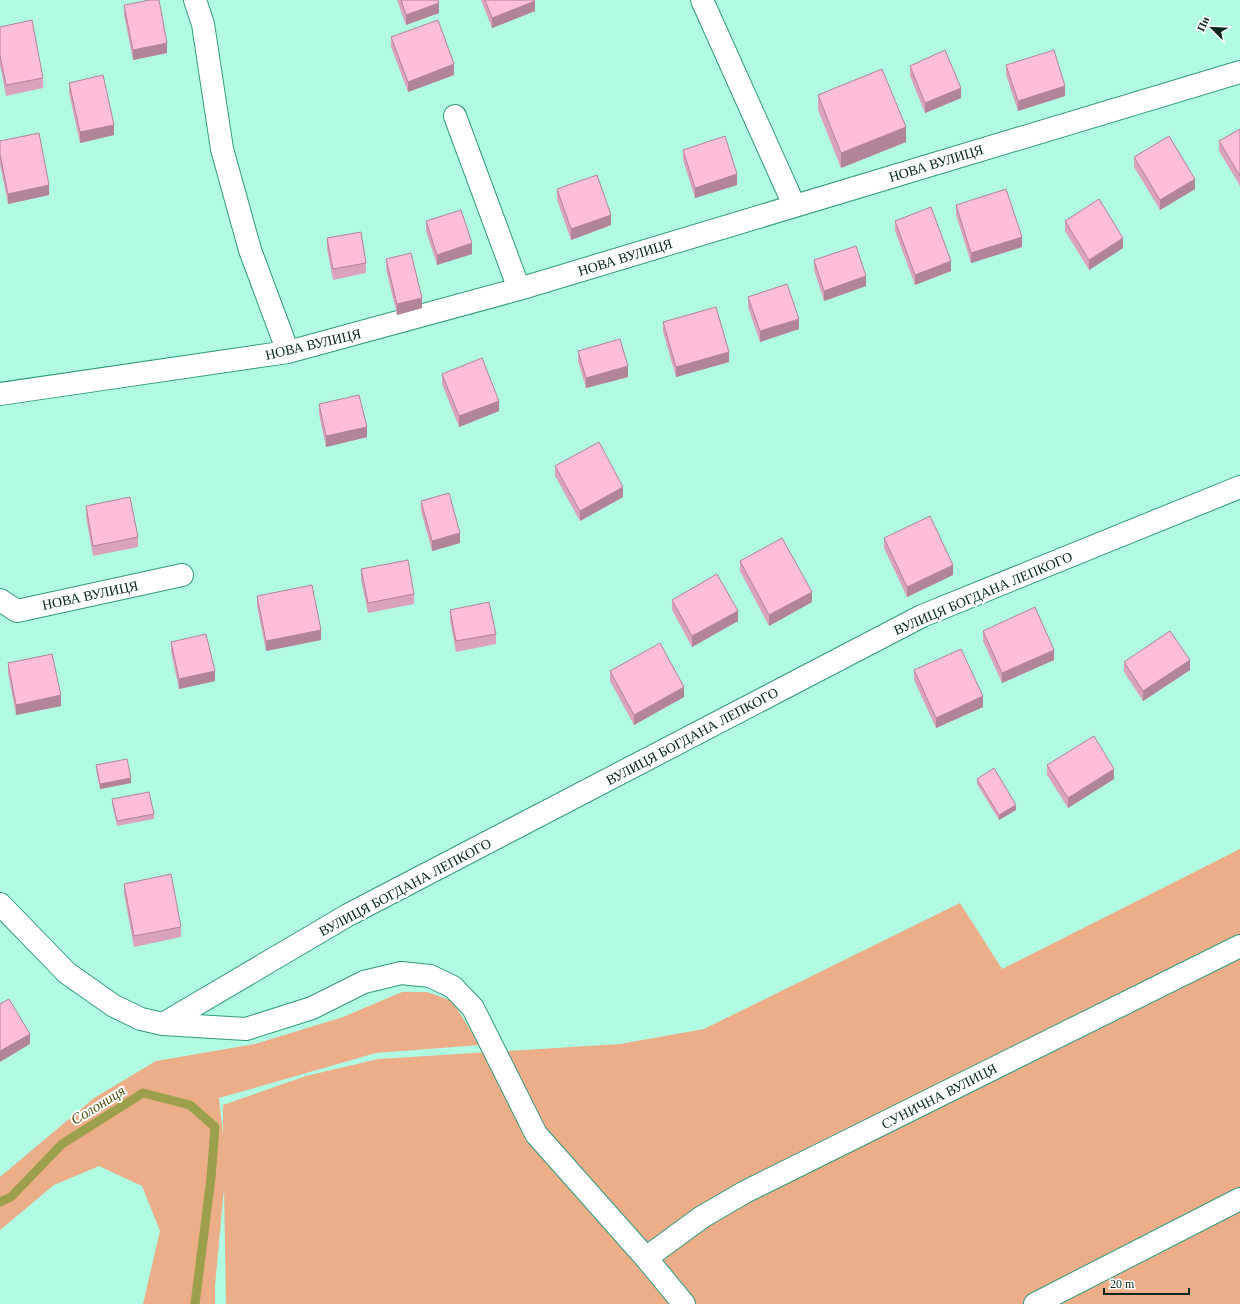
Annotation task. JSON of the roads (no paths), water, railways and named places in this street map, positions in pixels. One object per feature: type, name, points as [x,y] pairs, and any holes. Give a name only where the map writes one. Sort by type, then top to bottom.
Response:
[{"type":"street","points":[[195,0],[203,24],[222,149],[250,250],[288,352]]},
{"type":"street","points":[[702,0],[794,205]]},
{"type":"street","name":"НОВА ВУЛИЦЯ","points":[[0,394],[288,352],[519,289],[1240,72]]},
{"type":"street","points":[[455,116],[519,289]]},
{"type":"street","name":"ВУЛИЦЯ БОГДАНА ЛЕПКОГО","points":[[163,1024],[348,915],[922,616],[1240,487]]},
{"type":"street","name":"НОВА ВУЛИЦЯ","points":[[0,600],[17,611],[182,575]]},
{"type":"street","points":[[0,904],[67,973],[114,1006],[141,1019],[163,1024],[246,1029],[312,1008],[364,982],[401,973],[430,976],[453,987],[473,1008],[536,1134],[646,1258],[684,1304]]},
{"type":"street","name":"СУНИЧНА ВУЛИЦЯ","points":[[646,1258],[702,1217],[745,1192],[1240,946]]},
{"type":"street","points":[[1035,1304],[1240,1199]]},
{"type":"waterway","name":"Солониця","points":[[0,1202],[11,1197],[62,1144],[143,1093],[190,1105],[215,1127],[211,1178],[195,1304]]}]
